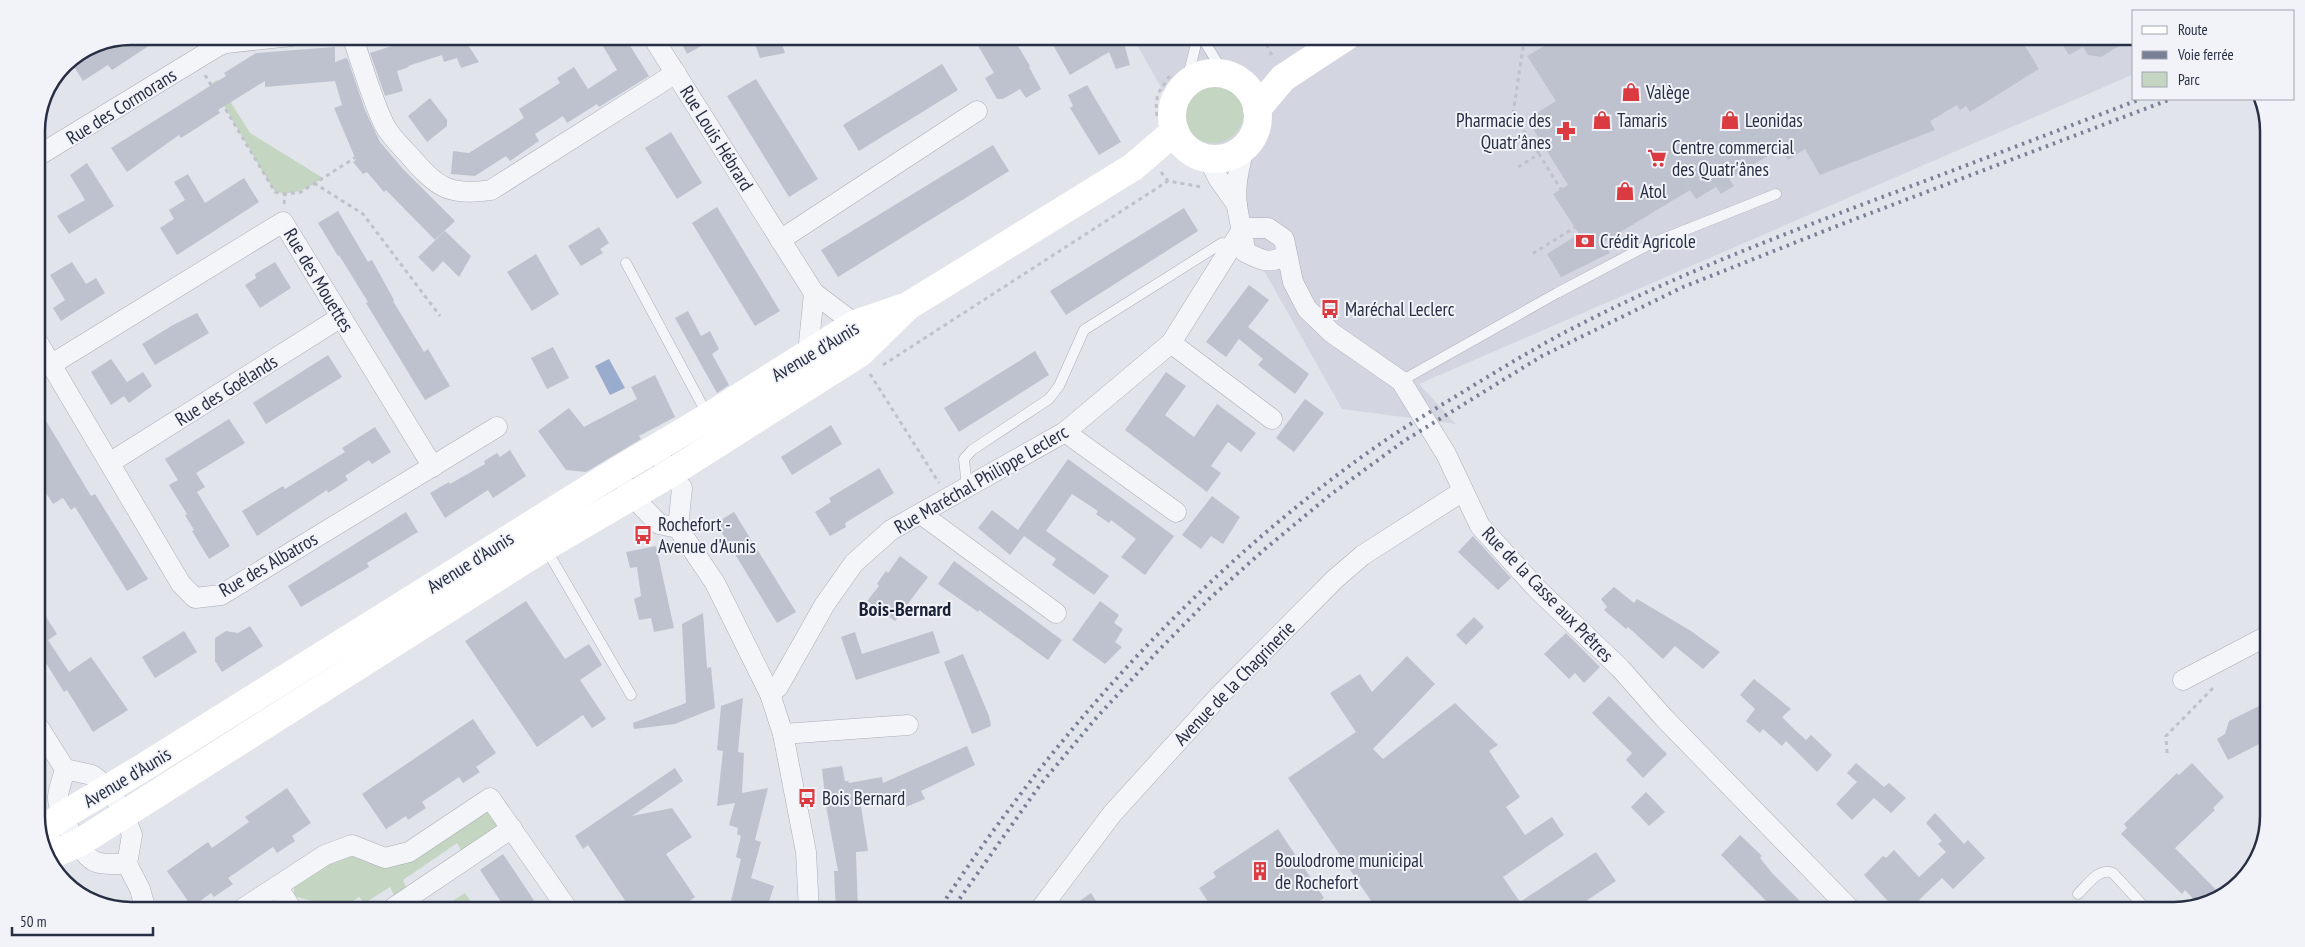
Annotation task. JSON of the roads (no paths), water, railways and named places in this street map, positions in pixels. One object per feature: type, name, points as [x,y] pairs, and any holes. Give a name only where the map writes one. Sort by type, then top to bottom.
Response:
[{"type":"main road","points":[[1257,109],[1283,78],[1333,45]]},
{"type":"main road","points":[[1233,78],[1254,99],[1257,109],[1255,130],[1244,147],[1227,157],[1200,156],[1185,147],[1166,126],[1175,101],[1180,76],[1283,78]]},
{"type":"main road","name":"Avenue d'Aunis","points":[[1152,170],[1166,126]]},
{"type":"main road","name":"Avenue d'Aunis","points":[[46,828],[62,816],[617,471],[708,417],[855,324],[908,306],[1152,170],[1200,156]]},
{"type":"main road","name":"Avenue d'Aunis","points":[[54,854],[79,844],[394,645],[544,547],[865,364],[908,306]]},
{"type":"street","name":"Rue des Cormorans","points":[[45,151],[221,45]]},
{"type":"street","points":[[355,45],[385,126],[391,135],[430,178],[443,187],[458,192],[491,190],[676,73]]},
{"type":"street","name":"Rue Louis Hébrard","points":[[658,45],[814,293]]},
{"type":"street","points":[[780,240],[977,111]]},
{"type":"street","points":[[1232,198],[1244,147]]},
{"type":"street","points":[[1200,156],[1232,198],[1243,228],[1245,252],[1261,260],[1273,262],[1286,256]]},
{"type":"street","name":"Rue des Mouettes","points":[[52,364],[283,222],[433,466]]},
{"type":"street","name":"Rue de la Casse aux Prêtres","points":[[1243,228],[1268,228],[1284,239],[1286,256],[1294,282],[1307,309],[1332,333],[1402,381],[1430,425],[1480,526],[1538,590],[1620,668],[1664,718],[1843,902]]},
{"type":"street","name":"Rue Maréchal Philippe Leclerc","points":[[770,694],[778,687],[825,604],[854,563],[891,530],[1065,432],[1171,343],[1243,228]]},
{"type":"street","points":[[814,293],[855,324],[865,364]]},
{"type":"street","points":[[810,353],[814,293]]},
{"type":"street","name":"Rue des Goélands","points":[[111,462],[341,317]]},
{"type":"street","points":[[1171,343],[1272,419]]},
{"type":"street","name":"Rue des Albatros","points":[[45,353],[181,584],[195,598],[221,595],[497,426]]},
{"type":"street","points":[[1065,432],[1176,512]]},
{"type":"street","points":[[654,450],[682,488],[678,528],[715,583],[770,694],[783,734],[806,852],[809,902]]},
{"type":"street","points":[[617,471],[632,496],[658,524],[678,528]]},
{"type":"street","name":"Avenue de la Chagrinerie","points":[[1046,902],[1112,814],[1218,697],[1335,579],[1363,554],[1463,491]]},
{"type":"street","points":[[921,514],[1056,613]]},
{"type":"street","points":[[2183,680],[2260,640]]},
{"type":"street","points":[[783,734],[908,725]]},
{"type":"street","points":[[45,737],[65,769],[92,775],[108,788],[124,814],[132,835],[127,864],[140,889],[144,902]]},
{"type":"street","points":[[65,769],[58,796],[62,816],[88,858],[98,863],[127,864]]},
{"type":"street","points":[[253,902],[325,855],[352,845],[385,858],[409,852],[490,798],[563,902]]},
{"type":"street","points":[[402,902],[512,828]]},
{"type":"street","points":[[277,886],[287,902]]},
{"type":"lane","points":[[1180,76],[1195,45]]},
{"type":"lane","points":[[1206,45],[1233,78]]},
{"type":"lane","points":[[1402,381],[1557,293],[1650,244],[1776,194]]},
{"type":"lane","points":[[967,488],[964,459],[972,450],[1049,399],[1059,386],[1084,330],[1222,243],[1232,247]]},
{"type":"lane","points":[[626,263],[708,417]]},
{"type":"lane","points":[[544,547],[631,695]]},
{"type":"lane","points":[[2078,894],[2100,872],[2107,870],[2113,873],[2140,902]]},
{"type":"water","points":[[609,359],[625,388],[610,395],[595,366]]},
{"type":"railway","points":[[944,902],[1030,782],[1080,720],[1188,604],[1246,550],[1307,499],[1370,451],[1407,426],[1539,346],[1616,306],[1796,230],[2138,100]]},
{"type":"railway","points":[[957,902],[1040,785],[1097,717],[1157,652],[1209,599],[1265,549],[1330,495],[1404,441],[1542,356],[1683,287],[1842,224],[2168,100]]},
{"type":"place","name":"Valège","points":[[1631,92]]},
{"type":"place","name":"Tamaris","points":[[1602,120]]},
{"type":"place","name":"Leonidas","points":[[1730,120]]},
{"type":"place","name":"Pharmacie des Quatr'ânes","points":[[1566,131]]},
{"type":"place","name":"Centre commercial des Quatr'ânes","points":[[1657,158]]},
{"type":"place","name":"Atol","points":[[1625,191]]},
{"type":"place","name":"Crédit Agricole","points":[[1585,241]]},
{"type":"place","name":"Maréchal Leclerc","points":[[1330,309]]},
{"type":"place","name":"Rochefort - Avenue d'Aunis","points":[[643,535]]},
{"type":"place","name":"Bois Bernard","points":[[807,798]]},
{"type":"place","name":"Boulodrome municipal de Rochefort","points":[[1260,871]]},
{"type":"district","name":"Bois-Bernard","points":[[905,609]]}]
